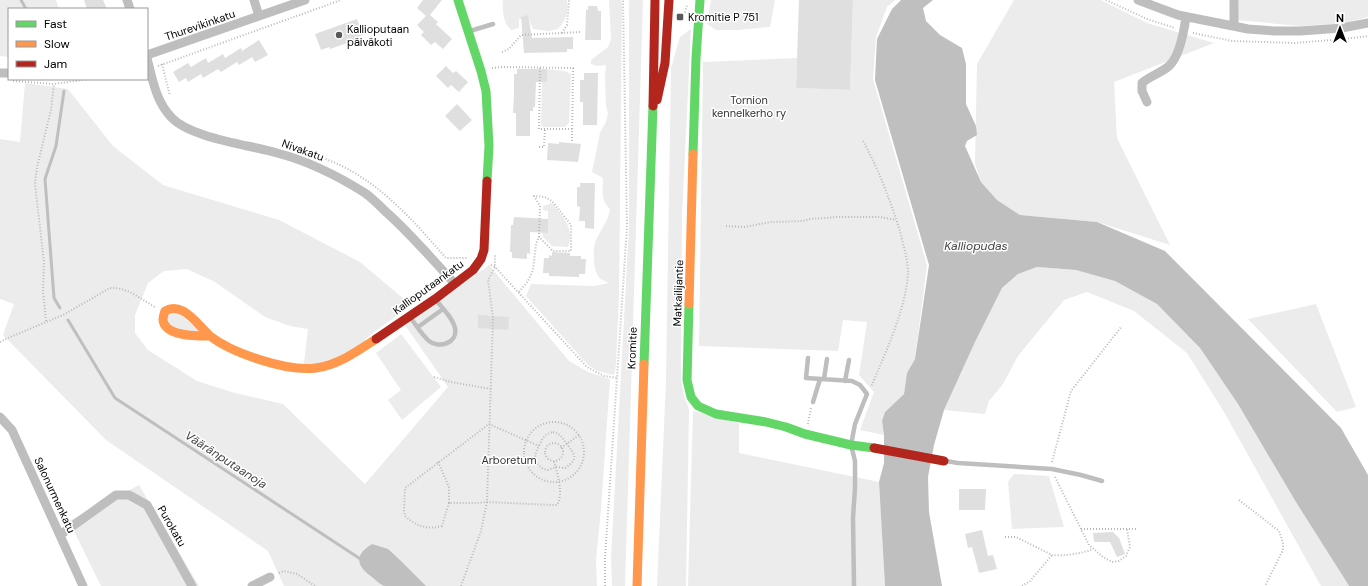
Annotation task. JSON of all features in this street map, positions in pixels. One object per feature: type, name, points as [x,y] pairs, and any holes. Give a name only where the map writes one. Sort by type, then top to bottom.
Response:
[{"type":"street","points":[[254,0],[259,16]]},
{"type":"street","name":"Thurevikinkatu","points":[[148,56],[305,0]]},
{"type":"street","name":"Kallioputaankatu","points":[[210,336],[180,335],[170,330],[164,325],[163,320],[165,311],[174,309],[183,311],[210,336],[237,351],[272,364],[295,368],[316,368],[339,361],[362,348],[435,299],[476,266],[481,259],[484,250],[489,146],[486,91],[458,0]]},
{"type":"street","name":"Kromitie","points":[[637,586],[649,169],[653,111],[655,0]]},
{"type":"street","name":"Kromitie","points":[[653,111],[663,80],[668,36],[669,0]]},
{"type":"street","name":"Matkailijantie","points":[[700,0],[696,58],[687,380],[691,397],[698,406],[716,414],[766,422],[805,434],[851,445],[870,447],[944,461]]},
{"type":"street","points":[[1138,0],[1186,17],[1248,29],[1300,31],[1342,28],[1368,23]]},
{"type":"street","points":[[1234,0],[1234,26]]},
{"type":"street","points":[[1147,102],[1142,91],[1142,83],[1169,66],[1179,50],[1186,17]]},
{"type":"street","name":"Nivakatu","points":[[148,60],[154,85],[162,105],[172,119],[190,130],[222,140],[279,153],[326,171],[367,194],[399,224],[454,283]]},
{"type":"street","points":[[0,73],[8,77]]},
{"type":"street","name":"Salonurmenkatu","points":[[0,417],[12,430],[83,586]]},
{"type":"street","name":"Purokatu","points":[[60,535],[116,495],[134,496],[146,505],[192,586]]},
{"type":"street","points":[[252,586],[270,577]]},
{"type":"lane","points":[[468,32],[493,24]]},
{"type":"lane","points":[[409,316],[428,341],[434,344],[442,345],[449,342],[454,338],[456,330],[453,321],[435,299]]},
{"type":"lane","points":[[418,327],[443,309]]},
{"type":"lane","points":[[808,358],[806,378],[852,381],[860,385],[868,394],[855,424],[851,445],[855,461],[853,518],[854,586]]},
{"type":"lane","points":[[813,402],[822,379],[827,359]]},
{"type":"lane","points":[[845,380],[849,360]]},
{"type":"lane","points":[[944,461],[958,464],[1052,470],[1081,475],[1102,481]]},
{"type":"path","points":[[150,69],[341,0]]},
{"type":"path","points":[[562,33],[567,25],[569,0]]},
{"type":"path","points":[[605,586],[605,558],[627,227],[623,0]]},
{"type":"path","points":[[680,17],[685,12],[688,0]]},
{"type":"path","points":[[502,52],[509,49],[521,35],[581,32]]},
{"type":"path","points":[[481,71],[502,67],[573,68],[572,142]]},
{"type":"path","points":[[540,68],[538,129],[572,128]]},
{"type":"path","points":[[28,80],[54,84],[82,80]]},
{"type":"path","points":[[46,322],[43,290],[44,262],[35,184],[37,167],[51,110],[54,84]]},
{"type":"path","points":[[539,147],[544,147],[545,129]]},
{"type":"path","points":[[863,141],[877,165],[896,220],[907,263],[908,274],[905,296],[889,343],[868,394]]},
{"type":"path","points":[[519,292],[528,281],[533,270],[536,244],[539,237],[540,206],[534,196],[546,197],[552,201],[571,225],[571,251],[553,251],[539,237]]},
{"type":"path","points":[[726,226],[744,227],[771,222],[803,221],[837,217],[887,218],[896,220]]},
{"type":"path","points":[[462,586],[481,531],[487,502],[494,318],[488,280],[496,267],[587,367],[604,376],[618,378]]},
{"type":"path","points":[[0,342],[63,315],[110,288],[126,290],[165,311]]},
{"type":"path","points":[[1122,326],[1071,391],[1051,462],[1052,470],[1089,545],[1093,549],[1112,562],[1119,561],[1126,556],[1130,547],[1126,529]]},
{"type":"path","points":[[434,377],[451,382],[491,389]]},
{"type":"path","points":[[805,434],[813,402]]},
{"type":"path","points":[[556,422],[565,424],[573,428],[584,444],[585,454],[582,464],[577,473],[569,479],[559,483],[550,483],[541,480],[533,475],[527,467],[524,459],[526,440],[531,432],[538,426],[556,422]]},
{"type":"path","points":[[490,424],[539,446]]},
{"type":"path","points":[[438,462],[449,487],[449,503],[442,526],[434,528],[421,527],[405,516],[405,488],[438,462],[490,424]]},
{"type":"path","points":[[553,432],[560,434],[573,450],[574,456],[572,462],[565,468],[556,467],[543,470],[535,458],[535,452],[539,446],[547,433],[553,432]]},
{"type":"path","points":[[561,448],[579,435]]},
{"type":"path","points":[[550,444],[561,448],[562,453],[560,458],[551,461],[546,457],[545,451],[550,444]]},
{"type":"path","points":[[449,503],[487,502],[557,505],[559,501],[559,483],[554,461]]},
{"type":"path","points":[[1239,500],[1279,531],[1283,543],[1283,550],[1265,586]]},
{"type":"path","points":[[1081,529],[1136,529]]},
{"type":"path","points":[[1006,537],[1016,536],[1052,555],[1093,549]]},
{"type":"path","points":[[1022,586],[1030,581],[1052,555]]},
{"type":"path","points":[[270,577],[284,571],[297,574],[315,586]]},
{"type":"green space","points":[[0,0],[56,0],[59,8],[8,8],[8,57],[0,56]]},
{"type":"green space","points":[[503,0],[567,0],[566,15],[558,29],[549,31],[533,29],[528,18],[519,19],[519,28],[511,30],[506,24]]},
{"type":"green space","points":[[609,0],[621,0],[622,4],[619,298],[616,363],[615,373],[613,375],[598,371],[589,366],[526,296],[531,284],[594,286],[609,283],[602,280],[598,276],[594,263],[594,254],[595,243],[608,218],[610,209],[603,198],[603,178],[592,172],[600,133],[606,122],[608,114],[606,106],[606,65],[597,66],[591,64],[591,60],[608,47],[611,39]]},
{"type":"green space","points":[[629,0],[643,0],[625,586],[612,586],[611,558],[629,227]]},
{"type":"green space","points":[[711,0],[775,0],[770,27],[738,30],[716,30],[707,24]]},
{"type":"green space","name":"Tornion kennelkerho ry","points":[[853,0],[895,0],[887,7],[876,37],[873,79],[927,265],[915,359],[907,373],[904,394],[885,412],[882,421],[884,435],[860,430],[874,392],[859,375],[867,322],[843,320],[838,351],[699,346],[703,62],[797,58],[796,88],[850,90]]},
{"type":"green space","points":[[1014,0],[1101,0],[1147,23],[1214,43],[1114,82],[1117,138],[1170,245],[1097,222],[1020,215],[997,200],[981,182],[975,164],[977,64]]},
{"type":"green space","points":[[1239,0],[1368,0],[1368,17],[1345,23],[1300,26],[1237,20]]},
{"type":"green space","points":[[691,29],[682,217],[681,379],[684,396],[689,409],[686,586],[657,586],[666,381],[671,68],[680,37]]},
{"type":"green space","points":[[547,69],[564,71],[571,74],[569,123],[565,127],[543,127],[541,125],[542,82],[547,82]]},
{"type":"green space","name":"Arboretum","points":[[25,83],[68,89],[113,146],[163,185],[279,220],[360,262],[411,305],[365,339],[369,348],[303,371],[308,329],[290,326],[265,317],[215,282],[187,269],[164,271],[148,283],[135,315],[135,333],[148,350],[197,381],[235,393],[283,404],[365,484],[448,387],[405,325],[489,265],[569,361],[588,372],[610,379],[596,560],[597,586],[284,586],[268,551],[106,440],[3,335],[14,304],[0,299],[0,139],[20,142]]},
{"type":"green space","points":[[552,203],[564,218],[569,228],[570,240],[568,247],[552,246],[543,237],[542,232],[548,232],[548,211],[543,210],[543,206]]},
{"type":"green space","points":[[1037,267],[1076,270],[1115,281],[1157,304],[1200,348],[1238,404],[1349,586],[1321,586],[1224,412],[1187,353],[1134,311],[1087,292],[1064,300],[1018,356],[1003,384],[989,401],[985,414],[944,410],[1002,288],[1018,274]]},
{"type":"green space","points":[[1316,304],[1356,407],[1337,412],[1248,319]]},
{"type":"green space","points":[[175,311],[206,335],[171,328],[166,315]]},
{"type":"green space","points":[[401,334],[441,387],[402,420],[388,400],[401,390],[376,353]]},
{"type":"green space","points":[[693,411],[739,423],[739,453],[879,482],[885,586],[688,586]]},
{"type":"green space","points":[[1014,474],[1049,476],[1064,527],[1012,529],[1008,482]]},
{"type":"green space","points":[[139,485],[199,586],[101,586],[69,521]]},
{"type":"water","name":"Kalliopudas","points":[[901,0],[933,0],[923,8],[926,21],[940,35],[962,48],[966,64],[966,104],[976,126],[977,135],[967,141],[965,146],[981,182],[997,200],[1020,215],[1097,222],[1165,251],[1341,428],[1368,475],[1368,586],[1349,586],[1296,502],[1238,404],[1200,348],[1157,304],[1115,281],[1076,270],[1037,267],[1018,274],[1002,288],[944,410],[934,445],[928,477],[929,512],[942,586],[885,586],[879,482],[884,463],[884,435],[882,421],[885,412],[904,394],[907,373],[915,359],[929,265],[875,80],[877,39],[892,9]]},
{"type":"water","points":[[372,544],[388,549],[426,586],[381,585],[360,565],[359,560],[362,552]]},
{"type":"building","points":[[84,0],[103,0],[107,8],[87,8]]},
{"type":"building","points":[[423,0],[442,0],[430,15],[438,22],[436,24],[452,39],[443,49],[435,42],[431,45],[421,35],[424,32],[417,25],[426,16],[417,8]]},
{"type":"building","points":[[799,0],[853,0],[850,90],[796,88]]},
{"type":"building","points":[[588,6],[597,6],[598,11],[601,11],[601,40],[585,40],[586,10],[588,10]]},
{"type":"building","points":[[528,15],[532,38],[573,37],[573,49],[567,49],[567,52],[524,53],[521,17]]},
{"type":"building","name":"Kallioputaan päiväkoti","points":[[357,19],[363,35],[355,38],[356,40],[330,49],[329,47],[321,50],[315,34]]},
{"type":"building","points":[[259,40],[268,55],[255,62],[252,57],[239,65],[237,62],[221,72],[218,69],[203,78],[201,74],[188,82],[186,78],[179,82],[173,72],[188,63],[191,67],[206,58],[208,63],[223,54],[225,58],[241,48],[242,51]]},
{"type":"building","points":[[446,66],[453,73],[456,71],[468,82],[459,92],[451,85],[448,88],[436,76]]},
{"type":"building","points":[[517,69],[547,69],[547,82],[536,82],[535,107],[533,107],[533,111],[530,111],[530,136],[516,136],[516,113],[513,113],[514,74],[517,74]]},
{"type":"building","points":[[584,73],[598,73],[597,125],[583,125],[583,102],[580,102],[580,80],[584,80]]},
{"type":"building","points":[[457,104],[472,120],[460,131],[445,116]]},
{"type":"building","points":[[559,142],[581,144],[578,162],[547,160],[548,143],[559,144]]},
{"type":"building","points":[[580,183],[595,183],[594,229],[585,228],[585,221],[579,221],[580,207],[577,206],[577,187],[580,187]]},
{"type":"building","points":[[514,217],[548,219],[548,233],[530,232],[530,254],[527,253],[527,259],[512,258],[512,252],[510,252],[511,225],[513,225]]},
{"type":"building","points":[[552,252],[570,253],[570,256],[581,256],[581,259],[586,259],[585,274],[579,274],[579,277],[549,276],[549,273],[543,273],[544,258],[549,258],[549,255],[552,256]]},
{"type":"building","points":[[478,315],[509,317],[508,330],[478,328]]},
{"type":"building","points":[[959,489],[986,489],[985,510],[959,510]]},
{"type":"building","points":[[982,530],[988,556],[993,555],[997,569],[979,573],[972,547],[968,548],[965,534]]},
{"type":"building","points":[[1113,532],[1119,538],[1125,554],[1117,557],[1110,542],[1094,542],[1093,533]]},
{"type":"waterway","name":"Vääränputaanoja","points":[[21,0],[25,8]]},
{"type":"waterway","name":"Vääränputaanoja","points":[[60,308],[54,298],[45,179],[56,146],[64,91]]},
{"type":"waterway","name":"Vääränputaanoja","points":[[68,320],[115,398],[362,560]]},
{"type":"traffic: fast","points":[[458,0],[486,91],[489,146],[487,181]]},
{"type":"traffic: fast","points":[[693,154],[696,58],[700,0]]},
{"type":"traffic: fast","points":[[644,364],[653,106]]},
{"type":"traffic: fast","points":[[689,304],[687,380],[691,397],[698,406],[716,414],[766,422],[805,434],[851,445],[874,448]]},
{"type":"traffic: slow","points":[[689,304],[693,154]]},
{"type":"traffic: slow","points":[[210,336],[176,333],[170,330],[165,326],[163,320],[165,311],[169,309],[178,309],[183,311],[194,319],[210,336],[232,349],[260,360],[290,367],[316,368],[332,364],[348,357],[376,339]]},
{"type":"traffic: slow","points":[[637,586],[644,364]]},
{"type":"traffic: jam","points":[[653,106],[655,0]]},
{"type":"traffic: jam","points":[[657,100],[665,63],[669,0]]},
{"type":"traffic: jam","points":[[376,339],[435,299],[473,270],[481,259],[484,250],[487,181]]},
{"type":"traffic: jam","points":[[874,448],[944,461]]},
{"type":"place","name":"Kromitie P 751","points":[[680,17]]},
{"type":"place","name":"Kallioputaan päiväkoti","points":[[339,35]]}]
